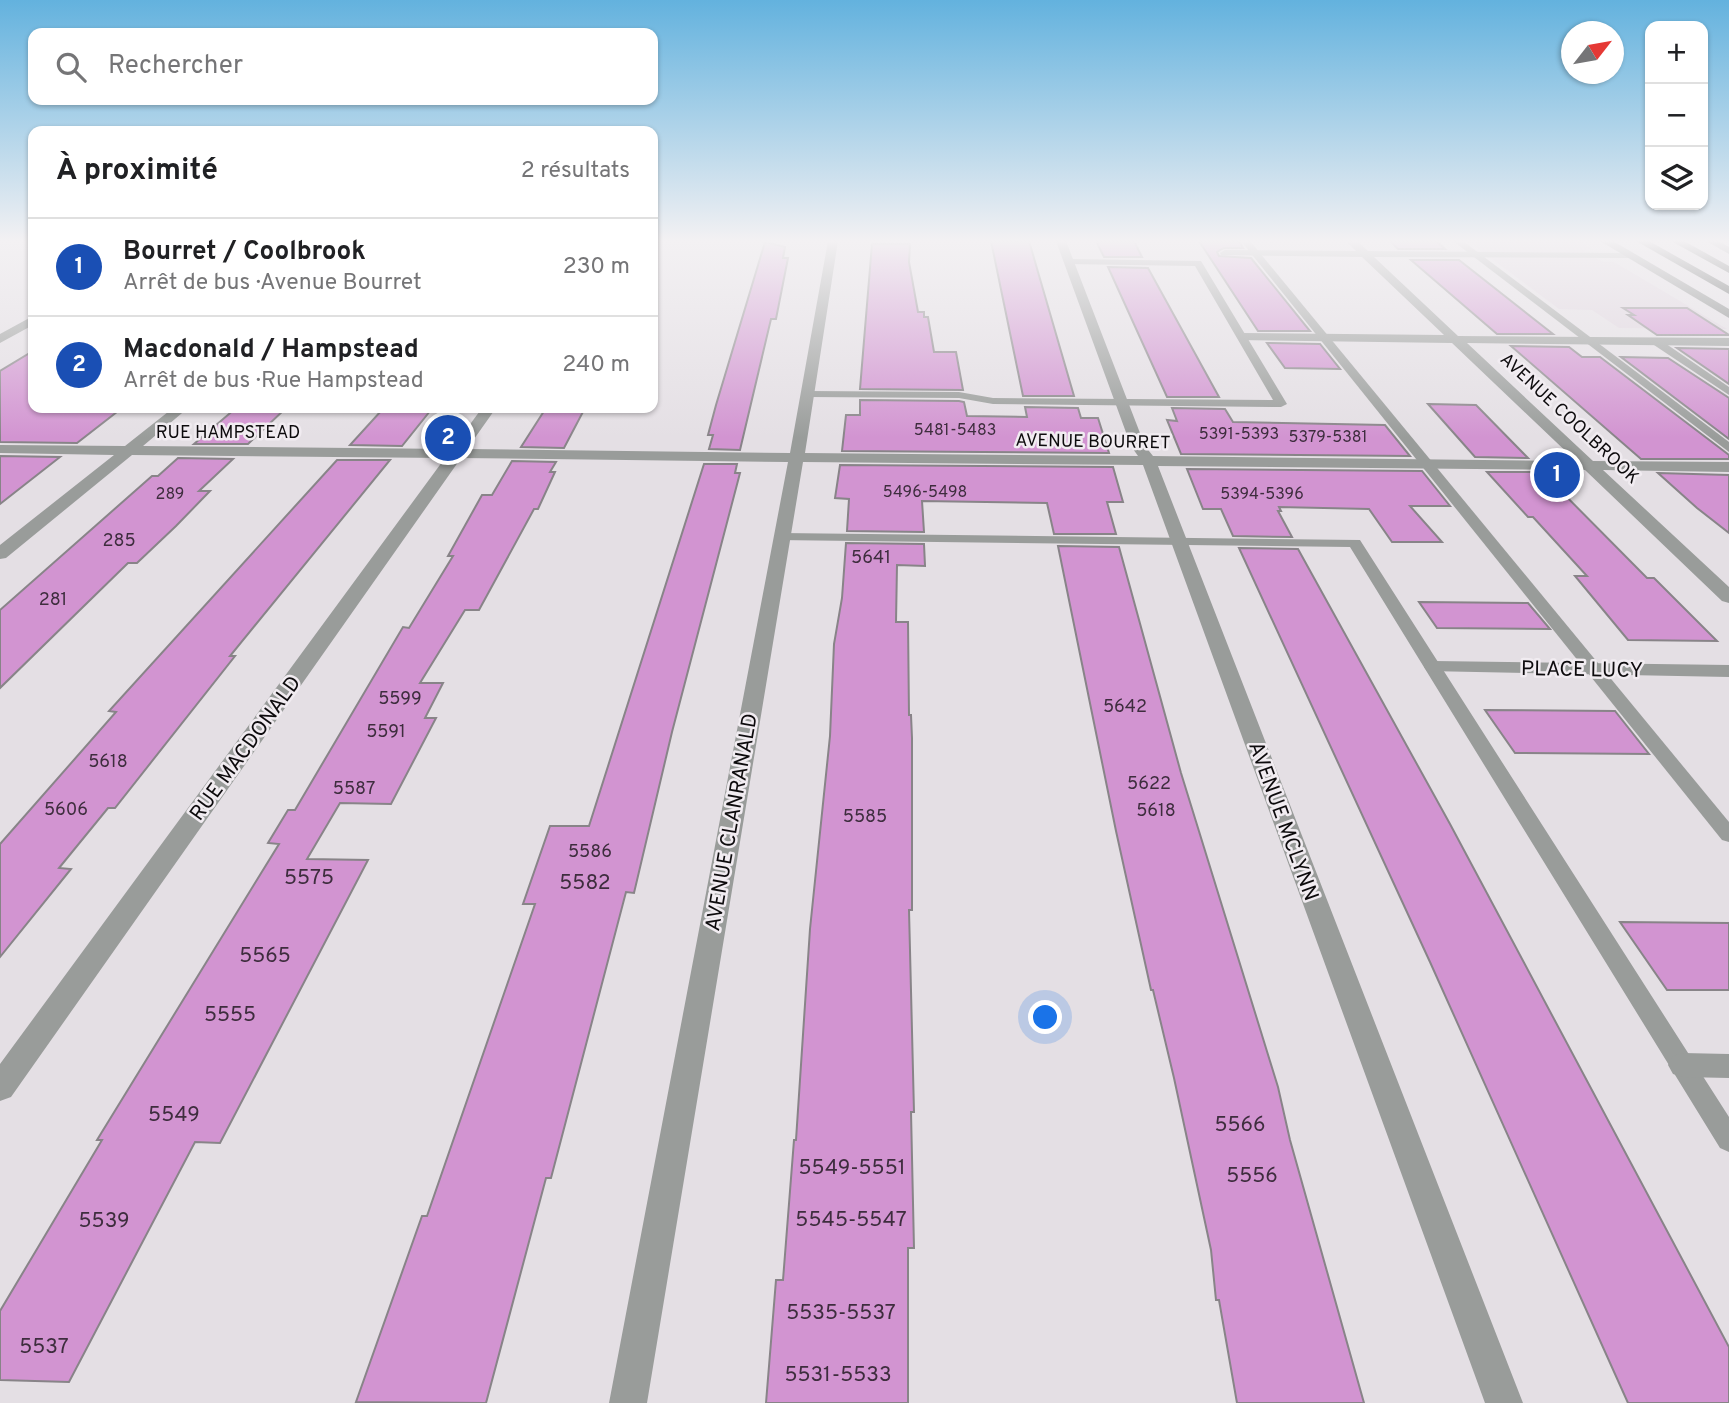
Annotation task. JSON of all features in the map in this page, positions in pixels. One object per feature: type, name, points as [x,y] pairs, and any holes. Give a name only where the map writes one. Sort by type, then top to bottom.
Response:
[{"type":"street","name":"AVENUE CLANRANALD","points":[[628,1403],[823,306]]},
{"type":"street","name":"AVENUE MCLYNN","points":[[1086,306],[1138,446],[1149,461],[1504,1403]]},
{"type":"street","name":"AVENUE COOLBROOK","points":[[1420,306],[1729,597]]},
{"type":"street","points":[[0,339],[28,323]]},
{"type":"street","points":[[1241,338],[1729,342]]},
{"type":"street","points":[[0,554],[175,413]]},
{"type":"street","name":"RUE MACDONALD","points":[[0,1088],[486,413]]},
{"type":"street","name":"RUE HAMPSTEAD","points":[[0,449],[457,454]]},
{"type":"street","name":"AVENUE BOURRET","points":[[457,454],[1729,467]]},
{"type":"street","name":"PLACE LUCY","points":[[1434,667],[1729,671]]},
{"type":"street","points":[[1683,1065],[1729,1066]]},
{"type":"lane","points":[[809,394],[959,395],[992,401],[1281,404],[1223,306]]},
{"type":"lane","points":[[1298,306],[1729,835]]},
{"type":"lane","points":[[1543,306],[1729,448]]},
{"type":"lane","points":[[1655,341],[1729,392]]},
{"type":"lane","points":[[781,537],[1355,543],[1729,1140]]},
{"type":"shaded area","points":[[1556,306],[1689,306],[1727,329],[1619,328],[1592,310],[1559,309]]},
{"type":"building","points":[[746,306],[778,306],[776,319],[771,319],[740,450],[709,449],[713,435],[708,435]]},
{"type":"building","points":[[867,306],[917,306],[918,312],[924,312],[924,317],[928,317],[934,352],[956,352],[963,390],[860,389]]},
{"type":"building","points":[[1005,306],[1048,306],[1074,396],[1023,396]]},
{"type":"building","points":[[1126,306],[1169,306],[1219,397],[1167,397]]},
{"type":"building","points":[[1242,306],[1290,306],[1310,331],[1258,331]]},
{"type":"building","points":[[1465,306],[1518,306],[1553,334],[1497,334]]},
{"type":"building","points":[[1623,308],[1687,308],[1729,335],[1657,335],[1628,315],[1634,315]]},
{"type":"building","points":[[1267,343],[1320,344],[1340,369],[1285,368]]},
{"type":"building","points":[[1511,346],[1569,347],[1582,357],[1600,357],[1729,455],[1729,459],[1641,459]]},
{"type":"building","points":[[1677,348],[1729,349],[1729,384]]},
{"type":"building","points":[[28,354],[28,413],[116,413],[77,443],[0,442],[0,371]]},
{"type":"building","points":[[1621,357],[1668,358],[1729,398],[1729,439]]},
{"type":"building","points":[[860,400],[959,401],[964,402],[967,416],[1027,417],[1025,407],[1078,408],[1081,418],[1098,418],[1109,453],[842,451],[846,415],[860,415]]},
{"type":"building","points":[[1428,404],[1476,405],[1528,458],[1475,457]]},
{"type":"building","points":[[1172,408],[1225,409],[1233,422],[1385,425],[1410,456],[1181,454],[1167,420],[1177,421]]},
{"type":"building","points":[[230,413],[281,413],[248,444],[194,444]]},
{"type":"building","points":[[379,413],[428,413],[402,446],[350,445]]},
{"type":"building","points":[[543,413],[582,413],[564,448],[521,447]]},
{"type":"building","points":[[0,456],[60,457],[0,504]]},
{"type":"building","points":[[178,458],[233,459],[199,491],[210,491],[176,526],[137,563],[128,563],[0,688],[0,610],[152,476],[158,476]]},
{"type":"building","points":[[337,460],[390,460],[230,656],[235,656],[115,808],[108,808],[59,868],[71,869],[0,957],[0,844],[116,712],[109,711]]},
{"type":"building","points":[[512,461],[556,462],[550,472],[555,472],[538,509],[534,509],[479,610],[465,610],[420,683],[443,683],[425,718],[436,718],[391,804],[340,803],[307,859],[368,860],[220,1143],[195,1142],[69,1382],[0,1380],[0,1311],[102,1140],[97,1140],[279,844],[268,843],[288,810],[295,810],[403,627],[409,628],[453,556],[448,556],[482,495],[492,495]]},
{"type":"building","points":[[704,464],[737,464],[735,473],[740,473],[672,732],[634,893],[626,892],[551,1178],[546,1178],[486,1403],[356,1402],[422,1216],[427,1216],[535,904],[523,904],[550,826],[589,826]]},
{"type":"building","points":[[840,465],[1113,467],[1123,502],[1107,502],[1116,534],[1054,534],[1047,503],[922,501],[924,532],[847,531],[849,499],[835,498]]},
{"type":"building","points":[[1187,469],[1422,471],[1450,506],[1410,506],[1442,542],[1392,542],[1369,509],[1279,507],[1281,511],[1278,511],[1292,537],[1233,536],[1221,509],[1203,509]]},
{"type":"building","points":[[1487,472],[1542,472],[1647,578],[1654,578],[1717,641],[1628,640],[1575,576],[1587,576]]},
{"type":"building","points":[[1658,473],[1729,475],[1729,533],[1697,508]]},
{"type":"building","points":[[846,543],[924,544],[925,566],[897,565],[896,622],[908,622],[909,715],[912,738],[912,910],[909,910],[914,1248],[908,1248],[908,1403],[766,1403],[776,1280],[783,1280],[796,1140],[810,929],[830,736],[834,644],[842,598]]},
{"type":"building","points":[[1058,546],[1119,547],[1181,773],[1278,1087],[1290,1140],[1364,1403],[1237,1403],[1219,1300],[1216,1300],[1211,1250],[1116,831]]},
{"type":"building","points":[[1239,548],[1298,549],[1450,824],[1729,1347],[1729,1403],[1628,1403],[1430,962]]},
{"type":"building","points":[[1419,602],[1528,603],[1550,629],[1437,628]]},
{"type":"building","points":[[1485,710],[1615,711],[1649,754],[1515,753]]},
{"type":"building","points":[[1620,922],[1729,923],[1729,990],[1667,990]]},
{"type":"place","name":"Macdonald / Hampstead","points":[[448,438]]},
{"type":"place","name":"Bourret / Coolbrook","points":[[1557,475]]}]
